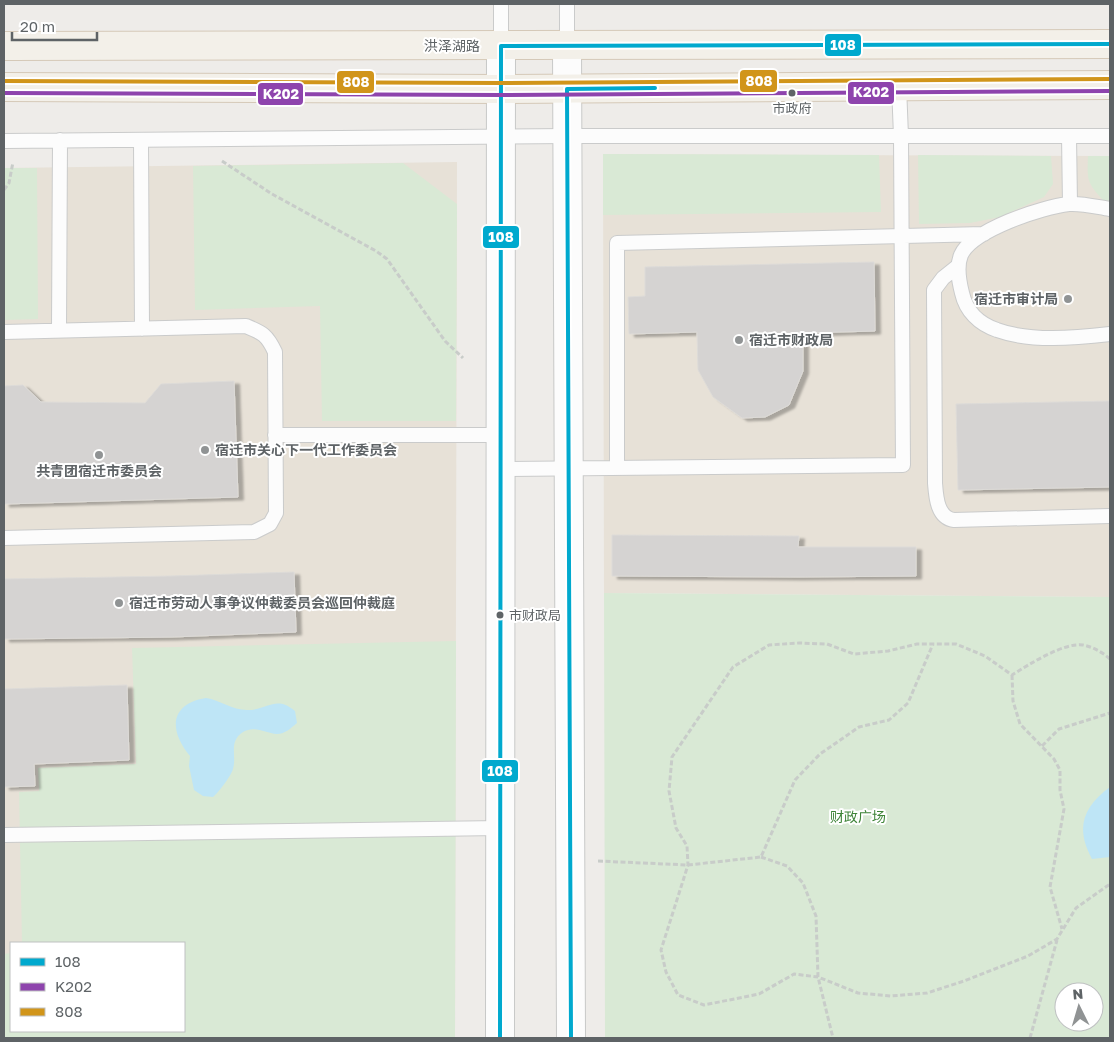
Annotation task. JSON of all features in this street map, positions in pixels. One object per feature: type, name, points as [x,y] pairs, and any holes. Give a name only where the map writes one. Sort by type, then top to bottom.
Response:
[{"type":"main road","name":"洪泽湖路","points":[[4,46],[1110,44]]},
{"type":"main road","points":[[500,1038],[501,46]]},
{"type":"main road","points":[[567,46],[571,1038]]},
{"type":"main road","points":[[4,87],[501,89],[1110,85]]},
{"type":"lane","points":[[501,4],[501,46]]},
{"type":"lane","points":[[567,4],[567,46]]},
{"type":"lane","points":[[501,469],[904,464],[899,86]]},
{"type":"lane","points":[[10,141],[501,136],[1110,136]]},
{"type":"lane","points":[[1069,136],[1070,204]]},
{"type":"lane","points":[[60,140],[60,330]]},
{"type":"lane","points":[[141,140],[142,329]]},
{"type":"lane","points":[[1110,209],[1070,204],[1021,215],[984,234],[967,246],[961,255],[958,266],[961,290],[969,310],[979,320],[996,330],[1031,338],[1110,334]]},
{"type":"lane","points":[[617,468],[617,243],[984,234]]},
{"type":"lane","points":[[958,266],[943,278],[934,290],[935,483],[936,498],[942,513],[949,519],[954,520],[1110,516]]},
{"type":"lane","points":[[4,332],[246,326],[259,331],[268,337],[275,352],[276,513],[270,524],[254,532],[4,538]]},
{"type":"lane","points":[[275,435],[500,435]]},
{"type":"lane","points":[[4,834],[500,828]]},
{"type":"path","points":[[191,140],[272,194],[376,251],[387,259],[445,341],[463,358]]},
{"type":"path","points":[[4,190],[9,183],[10,141]]},
{"type":"path","points":[[1012,675],[985,656],[956,644],[917,644],[888,651],[854,654],[827,644],[769,645],[733,667],[672,757],[669,791],[676,828],[687,846],[688,865],[661,950],[666,972],[678,994],[704,1005],[759,994],[794,974],[818,976],[858,993],[891,996],[927,992],[964,981],[1028,956],[1057,939]]},
{"type":"path","points":[[761,857],[795,780],[820,754],[859,727],[889,720],[908,703],[932,644]]},
{"type":"path","points":[[1012,675],[1053,651],[1081,645],[1101,651],[1110,658]]},
{"type":"path","points":[[1012,675],[1013,701],[1020,724],[1054,759],[1060,770],[1060,790],[1064,809],[1050,887],[1062,930]]},
{"type":"path","points":[[1042,746],[1059,729],[1110,713]]},
{"type":"path","points":[[570,860],[688,865],[761,857],[787,866],[803,883],[816,916],[818,976],[833,1038]]},
{"type":"path","points":[[1030,1038],[1057,939],[1076,908],[1110,884]]},
{"type":"shaded area","name":"宿迁市财政局","points":[[603,154],[1110,156],[1110,597],[604,593]]},
{"type":"shaded area","points":[[457,162],[455,1038],[4,1038],[4,168]]},
{"type":"green space","points":[[603,154],[879,155],[881,212],[603,215]]},
{"type":"green space","points":[[918,155],[1051,156],[1053,184],[1044,197],[1000,217],[970,223],[919,224]]},
{"type":"green space","points":[[1088,156],[1110,156],[1110,202],[1104,201],[1089,181]]},
{"type":"green space","points":[[403,163],[457,204],[456,421],[322,421],[320,306],[195,310],[193,166]]},
{"type":"green space","points":[[4,168],[37,168],[38,319],[4,320]]},
{"type":"green space","name":"财政广场","points":[[604,593],[1110,597],[1110,1038],[605,1038]]},
{"type":"green space","points":[[456,641],[455,1038],[4,1038],[4,954],[10,953],[10,1032],[185,1032],[185,942],[22,942],[19,792],[39,791],[38,768],[136,764],[132,648]]},
{"type":"water","points":[[206,698],[242,710],[282,704],[295,711],[297,723],[280,734],[251,729],[238,736],[234,744],[232,772],[225,784],[213,797],[203,796],[194,790],[189,766],[190,756],[178,737],[176,728],[179,712],[185,706]]},
{"type":"water","points":[[1110,787],[1110,857],[1092,859],[1084,837],[1084,819],[1093,802]]},
{"type":"building","points":[[874,262],[875,331],[803,333],[803,371],[789,405],[765,417],[742,418],[713,397],[698,370],[697,332],[629,334],[628,297],[645,296],[645,267]]},
{"type":"building","points":[[234,381],[238,497],[4,504],[4,386],[23,385],[41,402],[145,403],[161,384]]},
{"type":"building","points":[[1110,401],[1110,487],[958,490],[956,404]]},
{"type":"building","points":[[612,535],[799,536],[798,547],[916,547],[916,576],[612,576]]},
{"type":"building","points":[[294,572],[296,632],[172,637],[4,639],[4,579]]},
{"type":"building","points":[[127,685],[129,760],[34,764],[35,786],[4,787],[4,689]]},
{"type":"transit line","name":"108","points":[[500,1038],[501,46],[1110,44]]},
{"type":"transit line","name":"808","points":[[4,81],[501,83],[1110,79]]},
{"type":"transit line","name":"108","points":[[571,1038],[567,89],[655,88]]},
{"type":"transit line","name":"K202","points":[[4,93],[501,95],[1110,91]]},
{"type":"place","name":"市政府","points":[[792,93]]},
{"type":"place","name":"宿迁市审计局","points":[[1068,299]]},
{"type":"place","name":"宿迁市财政局","points":[[739,340]]},
{"type":"place","name":"宿迁市关心下一代工作委员会","points":[[205,450]]},
{"type":"place","name":"共青团宿迁市委员会","points":[[99,455]]},
{"type":"place","name":"宿迁市劳动人事争议仲裁委员会巡回仲裁庭","points":[[119,603]]},
{"type":"place","name":"市财政局","points":[[500,615]]}]
